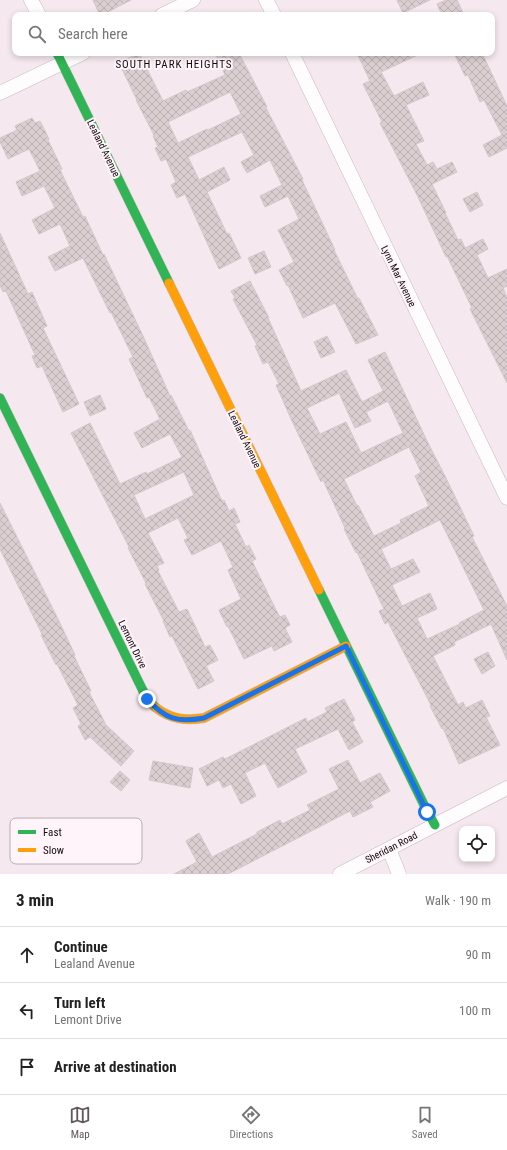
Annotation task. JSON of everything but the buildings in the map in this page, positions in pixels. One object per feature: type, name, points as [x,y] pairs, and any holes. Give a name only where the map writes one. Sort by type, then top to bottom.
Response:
[{"type":"street","points":[[32,0],[38,12]]},
{"type":"street","points":[[168,12],[193,0]]},
{"type":"street","points":[[266,0],[272,12]]},
{"type":"street","name":"Lynn Mar Avenue","points":[[293,56],[507,498]]},
{"type":"street","points":[[0,93],[60,58]]},
{"type":"street","name":"Lealand Avenue","points":[[60,58],[422,802],[435,825]]},
{"type":"street","name":"Lemont Drive","points":[[0,398],[147,699],[156,708],[166,715],[179,720],[204,718],[346,646]]},
{"type":"street","name":"Sheridan Road","points":[[340,874],[507,788]]},
{"type":"street","points":[[389,849],[400,874]]},
{"type":"traffic: fast","points":[[58,56],[169,283]]},
{"type":"traffic: fast","points":[[0,398],[147,699],[155,707]]},
{"type":"traffic: fast","points":[[319,590],[435,825]]},
{"type":"traffic: slow","points":[[169,283],[319,590]]},
{"type":"traffic: slow","points":[[155,707],[172,717],[184,719],[204,718],[346,646]]},
{"type":"district","name":"SOUTH PARK HEIGHTS","points":[[174,64]]},
{"type":"route","points":[[147,699],[166,715],[179,720],[204,718],[346,646],[427,812]]}]
